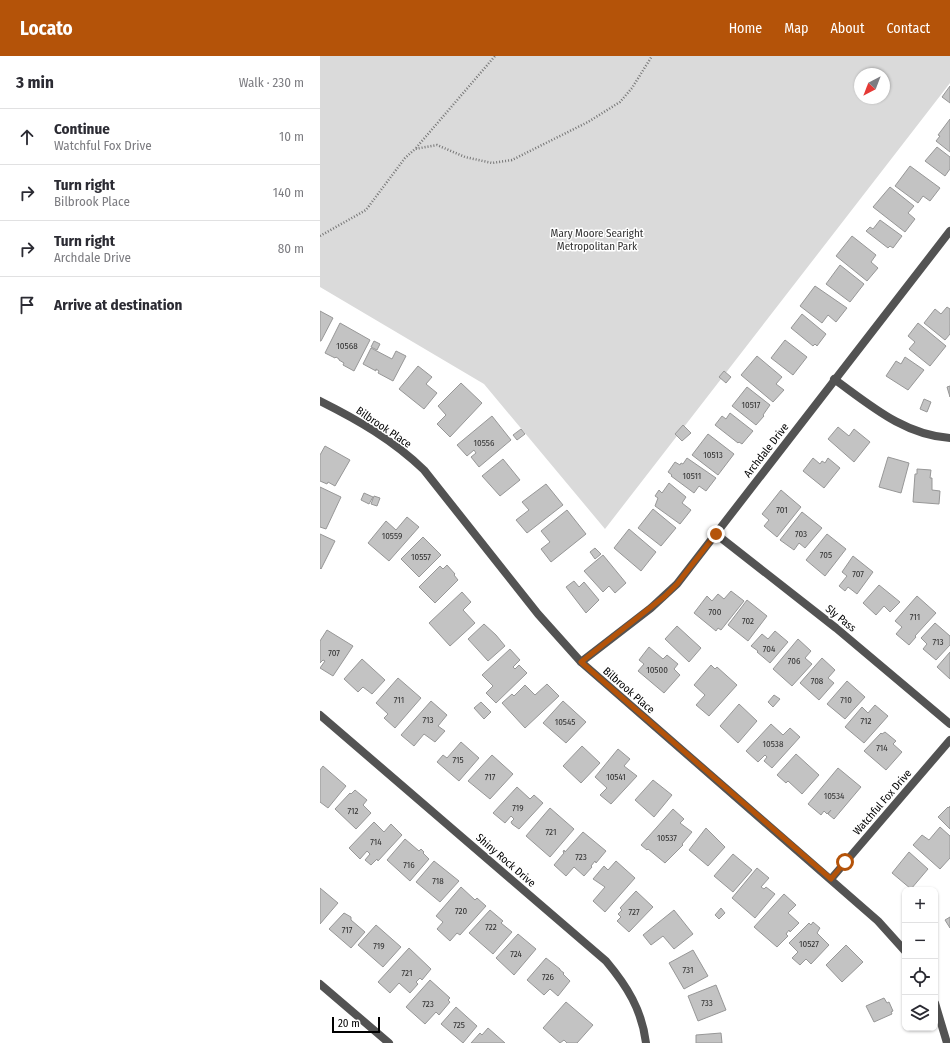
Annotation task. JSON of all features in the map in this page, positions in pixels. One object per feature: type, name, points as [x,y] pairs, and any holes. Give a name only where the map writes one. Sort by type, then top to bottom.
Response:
[{"type":"street","name":"Archdale Drive","points":[[581,662],[665,596],[677,584],[834,379],[950,231]]},
{"type":"street","points":[[834,379],[879,412],[903,426],[924,433],[950,438]]},
{"type":"street","name":"Bilbrook Place","points":[[320,401],[384,437],[406,453],[424,470],[538,614],[581,662],[831,879],[878,921],[902,948]]},
{"type":"street","name":"Sly Pass","points":[[716,534],[848,637],[950,724]]},
{"type":"street","name":"Shiny Rock Drive","points":[[320,715],[606,961],[629,991],[638,1011],[646,1043]]},
{"type":"street","name":"Watchful Fox Drive","points":[[831,879],[950,740]]},
{"type":"street","points":[[320,984],[389,1043]]},
{"type":"street","points":[[938,1013],[947,1043]]},
{"type":"path","points":[[320,236],[366,210],[405,158],[415,149],[495,56]]},
{"type":"path","points":[[415,149],[437,145],[465,157],[492,163],[512,160],[588,122],[620,102],[632,88],[652,56]]},
{"type":"green space","name":"Mary Moore Searight Metropolitan Park","points":[[320,56],[950,56],[950,83],[605,529],[484,384],[320,287]]},
{"type":"building","points":[[950,86],[950,103],[942,97]]},
{"type":"building","points":[[950,119],[950,152],[936,141],[940,136],[938,135]]},
{"type":"building","points":[[937,147],[950,157],[950,169],[945,176],[925,161]]},
{"type":"building","points":[[910,166],[940,188],[930,201],[923,196],[918,203],[895,186]]},
{"type":"building","points":[[890,187],[914,206],[908,213],[915,219],[905,232],[873,207]]},
{"type":"building","points":[[880,220],[902,236],[893,248],[890,246],[888,248],[866,231],[870,227],[873,229]]},
{"type":"building","points":[[852,236],[876,255],[871,262],[878,268],[867,281],[836,256]]},
{"type":"building","points":[[840,265],[864,284],[850,302],[826,284]]},
{"type":"building","points":[[815,286],[847,308],[836,322],[828,315],[822,323],[800,306]]},
{"type":"building","points":[[947,307],[950,309],[950,334],[945,340],[924,323],[935,309],[941,314]]},
{"type":"building","points":[[320,311],[333,318],[321,341],[320,341]]},
{"type":"building","points":[[802,314],[826,334],[817,346],[815,344],[813,346],[791,328]]},
{"type":"building","points":[[340,323],[370,340],[354,371],[343,365],[344,363],[336,357],[335,358],[325,353]]},
{"type":"building","points":[[918,323],[946,346],[930,366],[909,349],[915,342],[908,336]]},
{"type":"building","points":[[785,340],[807,357],[793,375],[771,358]]},
{"type":"building","points":[[374,341],[380,344],[377,350],[371,347]]},
{"type":"building","points":[[371,348],[392,359],[396,351],[406,356],[393,381],[378,373],[379,371],[376,369],[376,371],[363,364]]},
{"type":"building","points":[[757,356],[782,377],[776,384],[784,390],[773,402],[741,375]]},
{"type":"building","points":[[905,357],[924,370],[908,390],[886,376],[896,361],[901,364]]},
{"type":"building","points":[[418,366],[432,377],[426,384],[437,393],[424,409],[399,389]]},
{"type":"building","points":[[724,371],[731,377],[726,383],[719,377]]},
{"type":"building","points":[[461,383],[482,403],[450,437],[437,424],[446,415],[438,406]]},
{"type":"building","points":[[950,386],[950,397],[947,387]]},
{"type":"building","points":[[747,387],[770,405],[763,415],[764,416],[756,425],[732,406]]},
{"type":"building","points":[[924,399],[931,402],[927,412],[920,409]]},
{"type":"building","points":[[730,413],[753,431],[742,444],[739,442],[738,443],[715,425],[722,416],[726,419]]},
{"type":"building","points":[[492,416],[511,440],[479,467],[471,457],[476,453],[474,450],[467,456],[457,445]]},
{"type":"building","points":[[683,425],[691,433],[682,441],[675,434]]},
{"type":"building","points":[[838,427],[849,436],[854,429],[870,442],[854,462],[828,439]]},
{"type":"building","points":[[521,429],[525,434],[517,440],[513,435]]},
{"type":"building","points":[[708,434],[734,454],[718,475],[692,455]]},
{"type":"building","points":[[325,446],[350,460],[335,486],[328,482],[327,484],[320,481],[320,455]]},
{"type":"building","points":[[888,457],[909,463],[901,493],[879,487]]},
{"type":"building","points":[[687,458],[716,478],[706,491],[699,486],[694,493],[671,476],[672,475],[668,472],[675,462],[680,465],[681,463],[683,464]]},
{"type":"building","points":[[813,458],[820,464],[822,461],[825,463],[828,458],[840,468],[824,488],[803,471]]},
{"type":"building","points":[[503,459],[520,480],[500,496],[482,476]]},
{"type":"building","points":[[917,469],[931,470],[930,478],[932,478],[932,490],[940,491],[939,504],[913,502],[915,474],[917,474]]},
{"type":"building","points":[[669,483],[686,497],[682,503],[691,510],[680,524],[655,506],[658,498],[655,496],[659,490],[662,493]]},
{"type":"building","points":[[546,484],[563,505],[527,533],[516,520],[529,510],[522,502]]},
{"type":"building","points":[[320,487],[341,497],[326,529],[320,527]]},
{"type":"building","points":[[781,490],[801,507],[777,537],[764,526],[769,520],[762,514]]},
{"type":"building","points":[[364,493],[373,497],[369,504],[361,500]]},
{"type":"building","points":[[374,496],[380,498],[377,506],[371,504]]},
{"type":"building","points":[[653,509],[676,528],[661,546],[638,528]]},
{"type":"building","points":[[567,510],[586,534],[551,562],[541,549],[550,542],[541,531]]},
{"type":"building","points":[[802,512],[822,528],[805,548],[799,543],[794,550],[780,540]]},
{"type":"building","points":[[407,517],[419,527],[389,561],[368,543],[386,521],[396,530]]},
{"type":"building","points":[[629,529],[656,552],[641,571],[614,548]]},
{"type":"building","points":[[320,534],[335,541],[321,569],[320,568]]},
{"type":"building","points":[[827,534],[846,549],[825,576],[806,560]]},
{"type":"building","points":[[423,537],[441,555],[419,577],[401,559]]},
{"type":"building","points":[[595,548],[601,554],[595,559],[590,552]]},
{"type":"building","points":[[603,555],[626,583],[615,593],[609,586],[603,592],[584,571]]},
{"type":"building","points":[[853,556],[873,572],[857,594],[848,587],[845,591],[839,586],[847,576],[842,572]]},
{"type":"building","points":[[447,565],[458,580],[435,603],[419,587],[440,566],[443,569]]},
{"type":"building","points":[[574,581],[579,587],[584,582],[599,600],[586,613],[566,587]]},
{"type":"building","points":[[879,585],[900,602],[890,612],[884,606],[876,615],[863,603]]},
{"type":"building","points":[[731,591],[744,601],[721,630],[718,628],[716,631],[694,613],[707,596],[712,601],[718,594],[724,599]]},
{"type":"building","points":[[462,592],[471,602],[463,610],[475,623],[450,646],[429,623]]},
{"type":"building","points":[[917,596],[936,613],[915,636],[916,637],[909,645],[896,634],[902,627],[895,621]]},
{"type":"building","points":[[747,600],[767,616],[748,641],[728,625]]},
{"type":"building","points":[[935,623],[950,636],[950,645],[936,660],[923,649],[927,644],[921,638]]},
{"type":"building","points":[[484,624],[505,646],[488,661],[468,639]]},
{"type":"building","points":[[677,626],[701,648],[689,662],[665,639]]},
{"type":"building","points":[[327,630],[353,646],[333,676],[320,668],[325,661],[323,660],[320,663],[320,641]]},
{"type":"building","points":[[775,631],[788,642],[770,663],[751,646],[762,634],[768,639]]},
{"type":"building","points":[[798,639],[811,651],[805,658],[812,664],[792,686],[773,669]]},
{"type":"building","points":[[649,647],[663,659],[667,655],[678,664],[674,669],[680,675],[664,693],[638,671],[644,664],[639,660]]},
{"type":"building","points":[[510,649],[520,660],[513,667],[515,669],[519,665],[527,673],[496,703],[486,693],[493,686],[482,675]]},
{"type":"building","points":[[950,652],[950,679],[937,667]]},
{"type":"building","points":[[822,658],[835,670],[828,678],[834,683],[819,700],[800,683]]},
{"type":"building","points":[[362,659],[385,680],[372,694],[363,687],[358,692],[344,679]]},
{"type":"building","points":[[711,665],[715,669],[717,667],[737,685],[709,716],[696,705],[705,695],[694,685]]},
{"type":"building","points":[[398,678],[421,698],[395,728],[384,718],[388,714],[376,703]]},
{"type":"building","points":[[847,681],[865,697],[845,719],[827,704]]},
{"type":"building","points":[[547,684],[559,696],[525,728],[502,703],[512,694],[514,696],[525,685],[535,695]]},
{"type":"building","points":[[774,695],[780,699],[773,707],[768,702]]},
{"type":"building","points":[[431,701],[447,715],[438,726],[445,731],[435,742],[424,734],[414,746],[401,735]]},
{"type":"building","points":[[563,701],[586,722],[566,743],[543,723]]},
{"type":"building","points":[[481,702],[491,712],[484,719],[474,708]]},
{"type":"building","points":[[739,704],[757,721],[738,743],[720,726]]},
{"type":"building","points":[[875,705],[888,716],[864,743],[845,727],[862,707],[868,713]]},
{"type":"building","points":[[771,724],[783,735],[790,728],[800,737],[772,768],[764,761],[767,757],[765,755],[758,762],[746,751]]},
{"type":"building","points":[[885,732],[896,741],[893,744],[902,752],[886,770],[864,751],[881,733],[882,734]]},
{"type":"building","points":[[461,742],[479,758],[459,781],[437,762],[443,755],[447,758]]},
{"type":"building","points":[[582,746],[600,763],[581,783],[563,766]]},
{"type":"building","points":[[618,749],[630,759],[624,766],[637,776],[611,804],[600,795],[607,788],[595,777]]},
{"type":"building","points":[[796,754],[819,775],[802,794],[788,781],[786,783],[777,775]]},
{"type":"building","points":[[492,755],[513,774],[490,799],[468,781]]},
{"type":"building","points":[[323,766],[346,786],[328,808],[320,802],[320,770]]},
{"type":"building","points":[[838,768],[861,787],[834,819],[828,814],[831,810],[827,814],[824,811],[821,815],[808,804]]},
{"type":"building","points":[[653,780],[672,795],[654,817],[635,800]]},
{"type":"building","points":[[517,787],[530,799],[534,795],[543,803],[519,829],[512,824],[511,822],[514,819],[511,816],[505,823],[493,813]]},
{"type":"building","points":[[355,790],[367,800],[363,805],[371,813],[356,829],[335,809],[350,793],[351,794]]},
{"type":"building","points":[[950,806],[950,829],[938,817]]},
{"type":"building","points":[[550,808],[574,829],[550,857],[526,836]]},
{"type":"building","points":[[673,809],[684,819],[680,823],[692,832],[682,844],[683,845],[665,863],[641,845]]},
{"type":"building","points":[[374,822],[384,832],[391,824],[402,835],[378,861],[377,859],[371,865],[365,860],[370,854],[367,851],[360,859],[349,848]]},
{"type":"building","points":[[940,827],[950,836],[950,858],[940,869],[913,845],[922,835],[929,840]]},
{"type":"building","points":[[706,828],[725,847],[708,866],[689,850]]},
{"type":"building","points":[[583,832],[606,851],[596,863],[595,861],[584,876],[574,867],[566,876],[554,865],[564,853],[564,850],[565,852]]},
{"type":"building","points":[[405,839],[419,851],[421,849],[429,859],[410,881],[387,860]]},
{"type":"building","points":[[909,852],[928,869],[913,887],[909,887],[892,873]]},
{"type":"building","points":[[733,854],[752,870],[733,892],[714,876]]},
{"type":"building","points":[[434,861],[459,881],[440,902],[416,882]]},
{"type":"building","points":[[616,861],[635,878],[605,912],[593,901],[605,887],[593,879],[604,866],[608,870]]},
{"type":"building","points":[[757,868],[769,878],[761,887],[764,889],[766,887],[775,894],[755,918],[732,898]]},
{"type":"building","points":[[461,887],[475,900],[477,898],[486,906],[460,935],[457,933],[450,941],[437,929],[443,922],[436,916]]},
{"type":"building","points":[[320,888],[338,903],[320,924]]},
{"type":"building","points":[[636,891],[653,907],[629,932],[617,921],[621,917],[618,914],[622,910],[620,908]]},
{"type":"building","points":[[784,894],[796,905],[788,913],[799,923],[790,932],[789,930],[786,934],[788,936],[777,947],[754,927]]},
{"type":"building","points":[[721,908],[725,913],[719,919],[715,915]]},
{"type":"building","points":[[490,910],[503,921],[501,923],[512,932],[493,954],[469,933]]},
{"type":"building","points":[[674,910],[693,934],[674,949],[663,936],[651,945],[643,935]]},
{"type":"building","points":[[344,913],[351,917],[351,920],[365,932],[351,948],[329,929]]},
{"type":"building","points":[[950,917],[950,928],[945,920]]},
{"type":"building","points":[[813,922],[820,928],[817,933],[829,945],[811,964],[806,959],[800,965],[792,958],[798,952],[789,943],[809,923],[811,925]]},
{"type":"building","points":[[376,925],[401,947],[383,967],[358,945]]},
{"type":"building","points":[[518,934],[536,949],[514,975],[496,958]]},
{"type":"building","points":[[846,945],[863,962],[842,982],[826,965]]},
{"type":"building","points":[[409,948],[431,969],[422,980],[420,978],[416,982],[418,984],[410,993],[399,983],[390,993],[378,982]]},
{"type":"building","points":[[693,950],[708,976],[684,989],[669,963]]},
{"type":"building","points":[[546,958],[560,969],[570,981],[558,996],[550,989],[544,995],[527,980]]},
{"type":"building","points":[[430,980],[450,998],[448,1000],[450,1002],[439,1015],[436,1012],[425,1024],[406,1007]]},
{"type":"building","points":[[716,985],[726,1010],[698,1021],[688,996]]},
{"type":"building","points":[[884,998],[887,1003],[889,1002],[893,1011],[891,1012],[892,1014],[874,1022],[866,1006]]},
{"type":"building","points":[[566,1002],[593,1025],[577,1043],[567,1043],[564,1040],[560,1043],[543,1028]]},
{"type":"building","points":[[456,1007],[477,1026],[463,1043],[441,1024]]},
{"type":"building","points":[[488,1028],[505,1043],[471,1043],[480,1033],[482,1035]]},
{"type":"building","points":[[721,1033],[722,1043],[696,1043],[696,1035]]},
{"type":"route","points":[[716,534],[677,584],[665,596],[638,619],[581,662],[598,679],[831,879],[845,862]]}]
